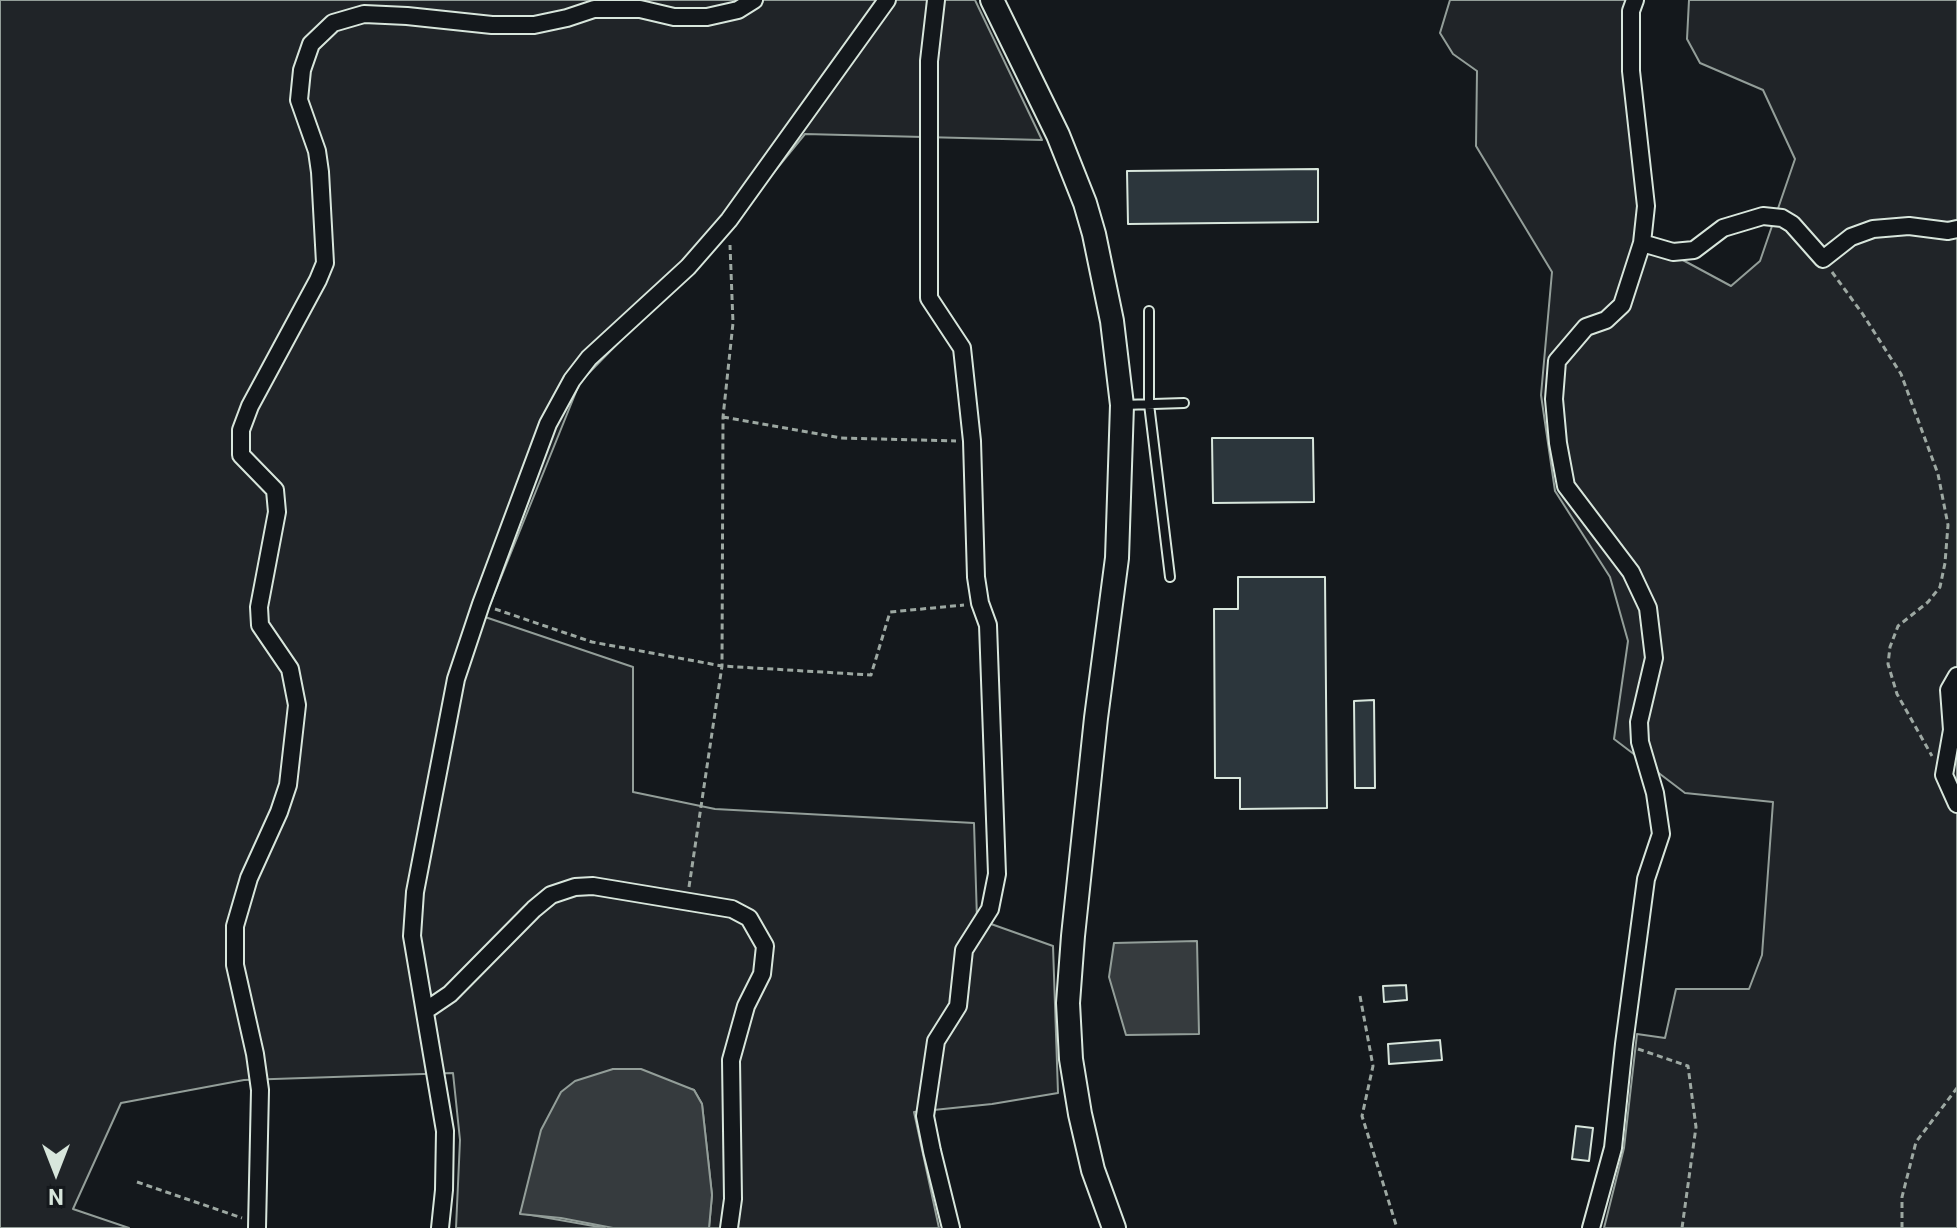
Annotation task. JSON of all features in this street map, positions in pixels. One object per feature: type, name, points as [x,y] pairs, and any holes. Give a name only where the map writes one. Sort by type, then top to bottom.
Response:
[{"type":"street","points":[[257,1226],[260,1090],[235,965],[235,926],[249,878],[288,785],[297,705],[290,669],[260,625],[259,607],[277,512],[275,490],[241,455],[241,430],[250,406],[325,263],[317,151],[299,100],[302,70],[311,44],[333,23],[364,14],[492,25],[534,25],[594,9],[640,9],[674,17],[707,17],[738,10],[754,0]]},
{"type":"street","points":[[440,1228],[445,1131],[412,936],[415,892],[456,679],[481,604],[548,424],[572,380],[589,358],[688,267],[729,220],[887,0]]},
{"type":"street","points":[[936,0],[929,61],[929,298],[962,348],[972,441],[976,577],[980,603],[988,625],[997,874],[990,909],[964,950],[958,1006],[936,1041],[925,1116],[951,1228]]},
{"type":"street","points":[[992,0],[1058,135],[1085,203],[1112,321],[1122,405],[1117,558],[1096,718],[1068,1003],[1071,1059],[1080,1114],[1093,1170],[1114,1228]]},
{"type":"street","points":[[1591,1228],[1613,1148],[1646,879],[1661,834],[1655,793],[1640,742],[1639,722],[1654,658],[1648,608],[1631,572],[1566,486],[1554,399],[1557,361],[1586,327],[1606,320],[1622,305],[1642,243],[1646,206],[1631,71],[1631,11],[1635,0]]},
{"type":"street","points":[[1642,243],[1673,252],[1694,250],[1723,228],[1763,216],[1782,218],[1792,224],[1823,259],[1851,237],[1873,229],[1909,226],[1948,231],[1957,229]]},
{"type":"street","points":[[1957,676],[1949,690],[1952,730],[1944,775],[1957,804]]},
{"type":"street","points":[[425,1011],[450,994],[534,909],[551,895],[575,887],[593,886],[732,909],[749,918],[765,946],[762,974],[746,1006],[731,1060],[733,1199],[729,1228]]},
{"type":"lane","points":[[1149,311],[1149,404],[1170,577]]},
{"type":"lane","points":[[1122,405],[1184,403]]},
{"type":"path","points":[[697,904],[688,888],[722,666],[723,417],[733,323],[729,220]]},
{"type":"path","points":[[1823,259],[1901,374],[1938,474],[1948,525],[1940,587],[1928,602],[1898,626],[1888,664],[1897,694],[1944,775]]},
{"type":"path","points":[[723,417],[841,438],[972,441]]},
{"type":"path","points":[[481,604],[592,642],[722,666],[871,675],[890,612],[980,603]]},
{"type":"path","points":[[1360,996],[1373,1066],[1362,1116],[1397,1228]]},
{"type":"path","points":[[1624,1044],[1688,1066],[1696,1127],[1682,1228]]},
{"type":"path","points":[[1902,1228],[1902,1197],[1916,1142],[1957,1088]]},
{"type":"path","points":[[137,1182],[257,1226]]},
{"type":"shaded area","points":[[0,0],[975,0],[1042,140],[805,134],[717,242],[580,382],[485,617],[633,667],[633,792],[715,809],[974,823],[977,919],[1053,946],[1058,1093],[914,1112],[939,1228],[709,1228],[712,1195],[702,1104],[694,1090],[613,1069],[520,1213],[605,1228],[456,1228],[460,1140],[453,1073],[244,1080],[121,1103],[73,1209],[129,1228],[0,1228]]},
{"type":"shaded area","points":[[1450,0],[1627,0],[1622,19],[1640,237],[1731,286],[1760,261],[1795,159],[1763,90],[1700,63],[1687,39],[1689,0],[1957,0],[1957,1228],[1604,1228],[1624,1148],[1637,1034],[1665,1038],[1676,989],[1749,989],[1762,955],[1773,802],[1685,793],[1614,739],[1628,641],[1610,577],[1555,491],[1541,395],[1552,272],[1476,146],[1477,71],[1453,54],[1440,33]]},
{"type":"shaded area","points":[[1197,941],[1199,1034],[1126,1035],[1109,977],[1114,943]]},
{"type":"shaded area","points":[[613,1069],[641,1069],[694,1090],[702,1104],[712,1195],[709,1228],[613,1228],[520,1214],[541,1130],[561,1092],[575,1081]]},
{"type":"building","points":[[1318,169],[1318,222],[1128,224],[1127,171]]},
{"type":"building","points":[[1212,438],[1313,438],[1314,502],[1213,503]]},
{"type":"building","points":[[1238,577],[1325,577],[1327,808],[1240,809],[1240,778],[1215,778],[1214,609],[1238,609]]},
{"type":"building","points":[[1374,700],[1375,788],[1355,788],[1354,701]]},
{"type":"building","points":[[1406,985],[1407,1000],[1384,1002],[1383,986]]},
{"type":"building","points":[[1440,1040],[1442,1060],[1389,1064],[1388,1044]]},
{"type":"building","points":[[1576,1126],[1593,1128],[1589,1161],[1572,1159]]}]
